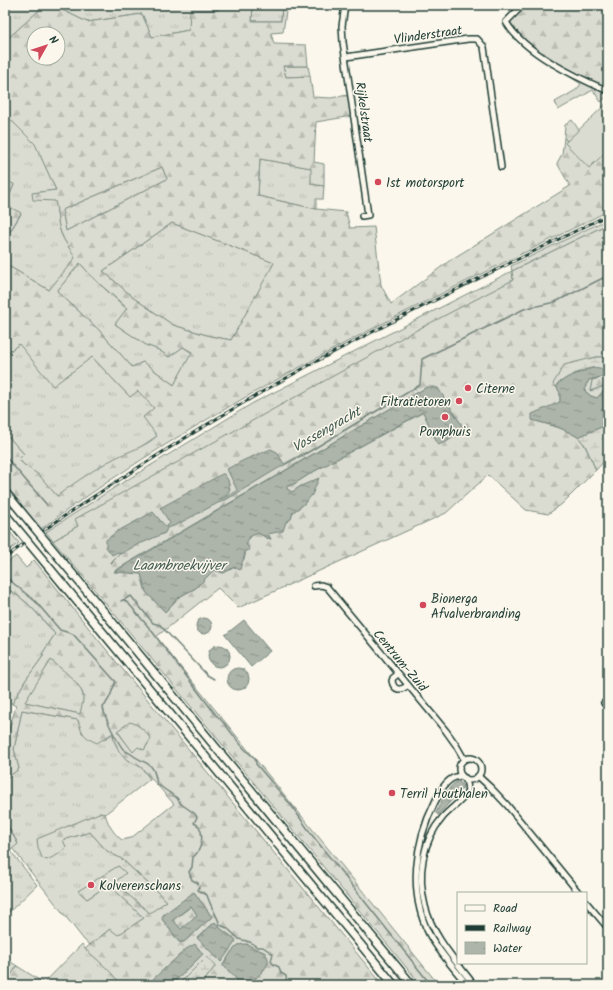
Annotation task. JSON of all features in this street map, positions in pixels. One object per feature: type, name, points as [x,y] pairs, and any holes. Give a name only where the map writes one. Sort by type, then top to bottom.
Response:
[{"type":"highway","points":[[5,492],[412,985]]},
{"type":"highway","points":[[5,514],[394,985]]},
{"type":"street","name":"Rijkelstraat","points":[[345,5],[342,26],[368,216],[362,216]]},
{"type":"street","points":[[521,5],[506,22],[510,29],[524,43],[554,65],[608,91]]},
{"type":"street","name":"Vlinderstraat","points":[[346,57],[468,39],[477,39],[484,47],[501,167]]},
{"type":"street","name":"Centrum-Zuid","points":[[314,586],[322,585],[327,587],[446,730],[464,759]]},
{"type":"street","points":[[398,674],[392,681],[394,687],[401,689],[408,685]]},
{"type":"street","points":[[604,703],[608,708]]},
{"type":"street","points":[[457,963],[440,941],[433,928],[425,906],[421,882],[422,862],[428,841],[435,828],[443,817],[466,794],[468,787],[463,777],[459,772],[459,766],[461,761],[469,758],[478,761],[480,767],[478,776],[473,779],[463,777],[454,776],[450,779],[441,792],[431,811],[420,847],[416,870],[419,905],[429,933],[467,985]]},
{"type":"street","points":[[478,776],[507,805],[578,892]]},
{"type":"street","points":[[587,903],[608,928]]},
{"type":"street","points":[[458,964],[474,985]]},
{"type":"green space","points":[[5,5],[45,5],[5,41]]},
{"type":"green space","points":[[45,5],[52,5],[87,22],[142,14],[152,37],[189,30],[190,10],[218,10],[219,5],[253,5],[252,21],[281,21],[282,5],[287,5],[283,32],[271,33],[274,44],[306,45],[308,66],[283,66],[286,77],[310,76],[313,97],[331,98],[348,95],[352,116],[316,122],[314,162],[324,164],[324,186],[311,184],[311,168],[260,159],[258,196],[316,209],[346,212],[350,228],[374,227],[381,285],[391,304],[452,259],[570,186],[557,163],[562,154],[564,138],[589,165],[608,148],[608,211],[389,320],[246,397],[176,438],[108,482],[41,529],[5,485],[5,433],[24,454],[19,459],[23,464],[39,475],[57,496],[100,466],[142,446],[157,436],[143,417],[154,408],[138,391],[130,397],[92,357],[53,386],[19,344],[5,355],[5,264],[49,290],[75,258],[61,233],[55,201],[33,200],[32,193],[56,190],[35,144],[5,116],[5,41]],"holes":[[[162,167],[167,179],[66,231],[62,210]],[[172,223],[274,263],[231,340],[210,336],[173,325],[135,299],[103,271]],[[80,263],[93,278],[127,308],[115,324],[146,345],[159,350],[169,357],[183,347],[192,352],[174,385],[143,362],[132,367],[98,329],[57,291]]]},
{"type":"green space","points":[[52,5],[219,5],[219,10],[189,30],[152,37],[142,14],[87,22]]},
{"type":"green space","points":[[253,5],[282,5],[281,21],[252,21]]},
{"type":"green space","points":[[525,5],[594,5],[608,8],[608,95],[601,102],[593,90],[558,110],[555,102],[576,90],[581,84],[538,56],[514,37],[517,33],[511,28],[510,20]]},
{"type":"green space","points":[[283,66],[308,66],[310,76],[286,77]]},
{"type":"green space","points":[[608,102],[608,150],[589,168],[565,143]]},
{"type":"green space","points":[[5,116],[35,143],[56,190],[33,193],[55,201],[61,233],[76,258],[49,290],[5,264],[5,240],[21,214],[5,205],[14,185],[5,181]]},
{"type":"green space","points":[[572,120],[579,130],[568,141],[564,138],[565,125]]},
{"type":"green space","points":[[260,159],[312,168],[311,184],[324,186],[323,199],[316,199],[316,209],[258,196]]},
{"type":"green space","points":[[162,167],[167,179],[66,231],[62,210]]},
{"type":"green space","points":[[5,181],[14,184],[6,205],[21,213],[5,240]]},
{"type":"green space","points":[[608,219],[608,224],[512,271],[511,266]]},
{"type":"green space","points":[[172,223],[275,263],[231,340],[210,336],[173,325],[135,299],[103,271]]},
{"type":"green space","points":[[608,224],[608,357],[596,357],[560,393],[560,402],[532,420],[557,427],[576,435],[585,446],[596,470],[562,504],[548,514],[526,510],[488,475],[446,513],[238,608],[218,588],[156,637],[439,985],[421,985],[53,541],[78,526],[75,519],[409,334],[513,280],[512,271]],"holes":[[[427,387],[446,400],[461,424],[463,431],[446,442],[424,412],[313,472],[294,484],[286,486],[287,489],[292,492],[301,486],[303,505],[293,512],[291,519],[268,534],[271,539],[258,533],[249,537],[245,556],[240,564],[223,573],[214,570],[196,588],[179,597],[165,612],[146,592],[141,574],[114,571]]]},
{"type":"green space","points":[[80,263],[93,278],[127,309],[115,324],[146,345],[159,350],[169,357],[183,347],[192,353],[174,385],[143,362],[132,367],[98,329],[57,291]]},
{"type":"green space","points":[[512,271],[513,280],[76,519],[78,526],[53,541],[46,532],[117,486],[253,403]]},
{"type":"green space","points":[[19,344],[92,357],[130,397],[138,390],[154,408],[157,436],[136,450],[115,459],[57,496],[23,464],[19,459],[24,454],[5,433],[5,355]]},
{"type":"green space","points":[[596,357],[608,357],[608,374],[600,368],[590,368],[557,384],[557,388],[553,384],[564,365]]},
{"type":"green space","points":[[608,375],[608,385],[590,391],[592,380]]},
{"type":"green space","points":[[597,377],[603,377],[592,380],[590,391],[608,386],[597,398],[591,396],[585,391],[589,380]]},
{"type":"green space","points":[[608,422],[608,457],[596,470],[585,445],[578,437],[604,426]]},
{"type":"green space","points":[[5,526],[19,543],[5,553]]},
{"type":"green space","points":[[16,556],[26,568],[34,560],[383,985],[249,985],[264,969],[266,953],[238,945],[223,965],[242,985],[201,985],[216,965],[207,957],[178,985],[171,985],[203,954],[153,979],[157,985],[121,985],[109,970],[85,949],[110,929],[118,935],[144,918],[108,885],[87,899],[78,891],[118,866],[126,873],[114,883],[150,913],[167,901],[122,859],[107,851],[90,832],[63,840],[66,847],[61,853],[47,860],[42,858],[37,839],[99,813],[105,814],[112,829],[122,840],[131,838],[174,804],[141,767],[127,760],[119,751],[114,741],[113,733],[97,743],[89,739],[84,734],[78,720],[22,710],[14,749],[19,769],[5,779],[5,743],[16,706],[12,704],[25,681],[44,655],[42,654],[55,634],[26,602],[5,588],[5,564]],"holes":[[[51,660],[73,679],[83,695],[80,714],[25,702]],[[130,722],[137,725],[147,733],[151,739],[144,750],[138,747],[133,752],[117,731]],[[194,892],[212,917],[184,942],[179,942],[162,919]],[[215,922],[221,929],[235,939],[197,938]]]},
{"type":"green space","points":[[5,588],[26,602],[55,634],[42,654],[44,655],[25,681],[12,704],[5,697]]},
{"type":"green space","points":[[51,660],[68,674],[80,688],[83,703],[80,714],[24,702]]},
{"type":"green space","points":[[22,710],[78,720],[82,733],[104,740],[113,733],[114,741],[127,760],[141,767],[150,779],[105,814],[99,813],[63,840],[90,832],[107,851],[122,859],[167,901],[150,914],[114,883],[119,866],[79,891],[87,899],[108,885],[144,918],[117,936],[110,929],[90,945],[84,940],[12,848],[18,843],[5,822],[5,779],[19,769],[14,749]]},
{"type":"green space","points":[[130,721],[142,728],[151,739],[144,750],[133,753],[117,730]]},
{"type":"green space","points":[[5,822],[18,844],[5,855]]},
{"type":"green space","points":[[10,850],[37,885],[5,916],[5,855]]},
{"type":"green space","points":[[192,906],[197,915],[181,930],[173,920]]},
{"type":"green space","points":[[82,944],[85,949],[115,976],[121,985],[47,985],[44,983]]},
{"type":"green space","points":[[206,957],[216,965],[201,985],[178,985]]},
{"type":"green space","points":[[5,958],[17,966],[5,985]]},
{"type":"green space","points":[[17,966],[47,985],[5,985]]},
{"type":"water","points":[[592,368],[601,369],[608,374],[589,380],[585,391],[591,396],[597,398],[608,386],[608,422],[604,426],[578,437],[558,427],[532,420],[532,414],[560,402],[560,393],[557,388],[557,384],[568,377]]},
{"type":"water","name":"Laambroekvijver","points":[[427,387],[438,388],[461,424],[463,431],[446,442],[438,445],[423,412],[313,472],[294,484],[287,486],[287,489],[292,492],[319,478],[312,495],[303,505],[293,512],[291,519],[286,522],[283,531],[268,534],[271,539],[258,533],[249,537],[246,544],[250,550],[245,551],[240,570],[234,567],[224,573],[214,570],[196,588],[179,597],[165,612],[146,592],[141,574],[114,572]]},
{"type":"water","points":[[271,449],[277,452],[284,464],[306,452],[307,453],[224,501],[167,528],[165,533],[140,543],[121,554],[118,552],[112,555],[106,547],[106,540],[116,532],[153,512],[166,527],[170,523],[160,508],[224,474],[228,480],[230,489],[227,495],[218,500],[223,499],[237,490],[227,469]]},
{"type":"water","points":[[204,618],[210,620],[212,626],[210,632],[204,634],[198,632],[196,626],[198,620]]},
{"type":"water","points":[[244,620],[270,651],[251,667],[225,635]]},
{"type":"water","points":[[219,645],[227,648],[230,656],[227,664],[219,667],[211,664],[208,656],[211,648]]},
{"type":"water","points":[[238,668],[246,671],[249,679],[246,687],[238,690],[230,687],[227,679],[230,671]]},
{"type":"water","points":[[459,781],[463,786],[462,789],[438,815],[436,813],[445,794],[455,783]]},
{"type":"water","points":[[194,892],[212,917],[184,942],[179,942],[162,919],[163,915]],"holes":[[[191,906],[197,915],[181,929],[173,920]]]},
{"type":"water","points":[[215,922],[236,941],[221,962],[197,938]]},
{"type":"water","points":[[195,944],[203,954],[171,985],[157,985],[152,980],[186,949]]},
{"type":"water","points":[[245,944],[259,950],[268,958],[266,968],[249,985],[242,985],[223,965],[238,945]]},
{"type":"waterway","name":"Vossengracht","points":[[305,454],[420,385],[422,359],[524,309],[555,302],[603,278],[608,278]]},
{"type":"waterway","points":[[5,456],[47,505]]},
{"type":"waterway","name":"Vossengracht","points":[[111,563],[120,553]]},
{"type":"waterway","points":[[7,578],[36,602],[60,630],[73,634],[116,682],[106,703]]},
{"type":"waterway","points":[[121,601],[131,596],[153,623],[160,625],[207,675],[214,679]]},
{"type":"waterway","points":[[124,600],[151,630],[243,748],[255,758],[256,764],[291,805],[312,835],[431,985]]},
{"type":"waterway","points":[[106,704],[103,707],[106,717],[114,735],[123,749],[149,764],[154,771],[157,784],[177,798],[181,804],[194,813],[197,817],[194,823],[199,826],[202,838],[200,847],[193,857],[192,867],[189,872],[192,880],[198,883],[198,890],[207,895],[220,925],[227,928],[239,939],[250,942],[257,947],[263,947],[273,954],[271,961],[279,967],[281,973],[286,976],[287,985]]},
{"type":"railway","points":[[44,530],[173,446],[239,405],[306,367],[418,308],[608,215]]},
{"type":"railway","points":[[5,558],[22,545]]},
{"type":"place","name":"1st motorsport","points":[[378,182]]},
{"type":"place","name":"Citerne","points":[[468,388]]},
{"type":"place","name":"Filtratietoren","points":[[459,401]]},
{"type":"place","name":"Pomphuis","points":[[445,417]]},
{"type":"place","name":"Bionerga Afvalverbranding","points":[[423,605]]},
{"type":"place","name":"Terril Houthalen","points":[[392,793]]},
{"type":"place","name":"Kolverenschans","points":[[91,885]]}]
